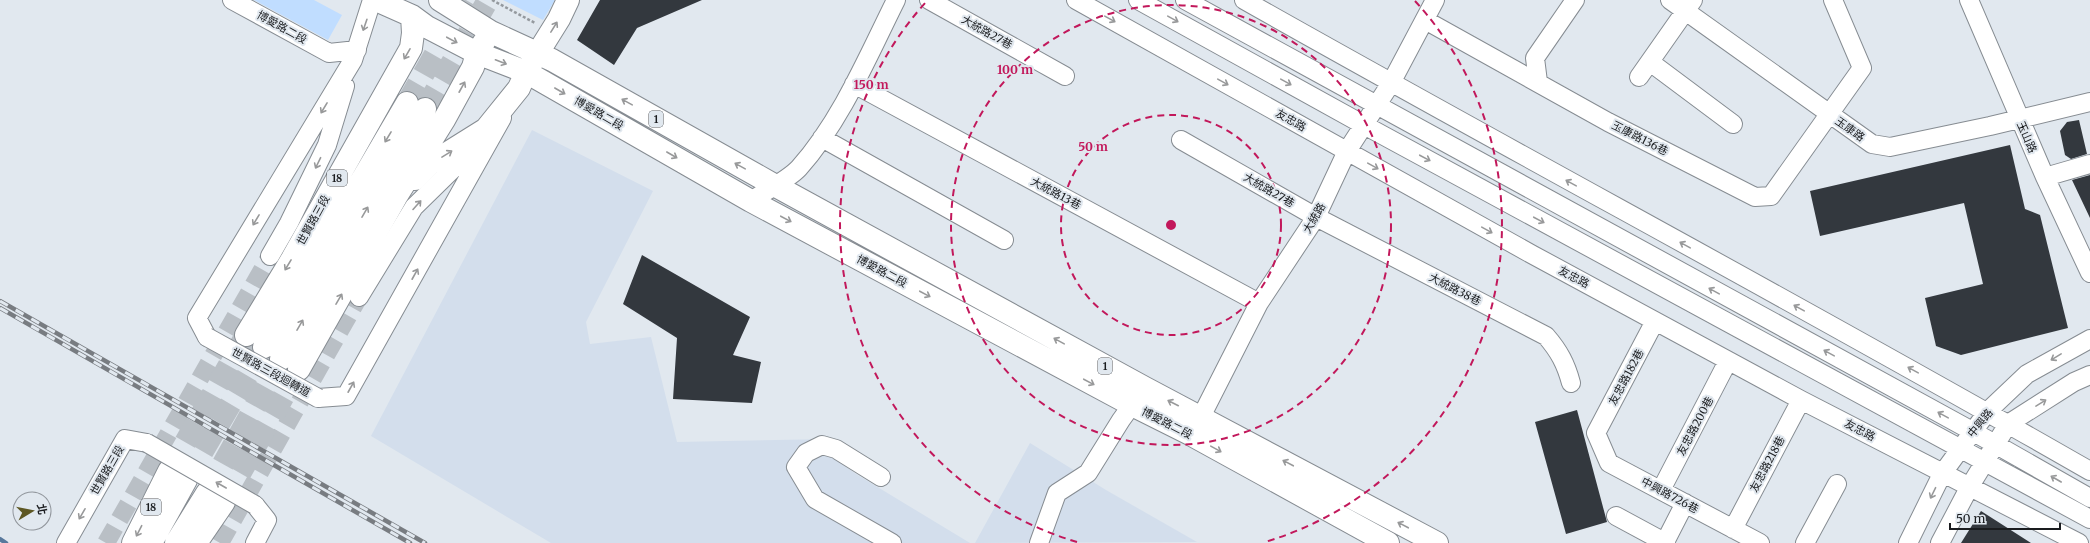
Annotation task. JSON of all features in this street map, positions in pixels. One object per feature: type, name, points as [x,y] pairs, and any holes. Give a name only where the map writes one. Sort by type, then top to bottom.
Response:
[{"type":"main road","name":"博愛路二段","points":[[376,0],[412,16],[427,27],[477,53],[526,72],[751,201],[1132,405],[1195,426],[1437,543]]},
{"type":"main road","name":"博愛路二段","points":[[440,0],[491,32],[537,52],[774,185],[1145,388],[1195,426],[1388,543]]},
{"type":"main road","points":[[396,197],[430,164],[486,129],[517,92],[537,52],[559,19],[568,0]]},
{"type":"main road","name":"世賢路三段","points":[[246,335],[292,259],[411,48],[413,33],[412,16]]},
{"type":"main road","points":[[477,53],[491,32]]},
{"type":"main road","name":"18","points":[[426,111],[473,67],[477,53]]},
{"type":"main road","name":"世賢路三段","points":[[426,111],[396,197],[281,358],[426,111]]},
{"type":"main road","name":"18","points":[[133,543],[178,476],[151,543]]},
{"type":"main road","points":[[176,543],[215,498],[196,543]]},
{"type":"street","name":"博愛路二段","points":[[232,0],[329,53],[355,55]]},
{"type":"street","name":"世賢路三段","points":[[270,256],[289,223],[327,145],[372,0]]},
{"type":"street","points":[[751,201],[798,169],[822,138],[854,84],[896,0]]},
{"type":"street","name":"大統路27巷","points":[[929,0],[1065,76]]},
{"type":"street","name":"友忠路","points":[[1076,0],[1347,152],[1655,321],[1942,474],[1970,486],[2079,543]]},
{"type":"street","points":[[1138,0],[1364,125],[2090,519]]},
{"type":"street","points":[[1184,0],[1972,431],[2090,498]]},
{"type":"street","points":[[1244,0],[2090,470]]},
{"type":"street","name":"大統路","points":[[1195,426],[1259,303],[1316,217],[1347,152],[1391,83],[1435,0]]},
{"type":"street","points":[[1538,82],[1535,58],[1574,0]]},
{"type":"street","name":"玉康路","points":[[1670,0],[1689,6],[1830,115],[1872,144],[1890,147],[2020,120],[2090,102]]},
{"type":"street","points":[[1830,115],[1862,68],[1833,0]]},
{"type":"street","name":"玉山路","points":[[1969,0],[2045,177],[2090,273]]},
{"type":"street","points":[[1639,78],[1689,6]]},
{"type":"street","name":"玉康路136巷","points":[[1425,20],[1608,122],[1755,197],[1771,196],[1830,115]]},
{"type":"street","name":"世賢路三段迴轉道","points":[[355,55],[197,318],[207,337],[318,398],[346,396],[517,92]]},
{"type":"street","points":[[1650,62],[1733,124]]},
{"type":"street","name":"大統路13巷","points":[[854,84],[1259,303]]},
{"type":"street","points":[[822,138],[1004,240]]},
{"type":"street","name":"大統路27巷","points":[[1180,140],[1316,217]]},
{"type":"street","points":[[359,297],[414,207],[458,164],[489,141]]},
{"type":"street","points":[[2045,177],[2090,164]]},
{"type":"street","name":"大統路38巷","points":[[1316,217],[1546,336],[1558,350],[1566,364],[1571,383]]},
{"type":"street","name":"友忠路182巷","points":[[1596,434],[1655,321]]},
{"type":"street","name":"中興路","points":[[1908,543],[1942,474],[1972,431],[1988,412],[2027,374],[2090,338]]},
{"type":"street","name":"友忠路200巷","points":[[1661,490],[1728,360]]},
{"type":"street","name":"中興路","points":[[1940,543],[1970,486],[2008,424],[2074,382],[2090,375]]},
{"type":"street","points":[[1045,541],[1057,493],[1088,473],[1132,405],[1145,388]]},
{"type":"street","name":"友忠路218巷","points":[[1738,535],[1801,400]]},
{"type":"street","name":"中興路726巷","points":[[1596,434],[1609,463],[1685,503],[1738,535],[1760,543]]},
{"type":"street","name":"世賢路三段","points":[[66,543],[125,439],[147,443],[255,505],[267,520],[255,543]]},
{"type":"street","points":[[881,477],[836,449],[822,445],[806,453],[796,467],[815,499],[892,543]]},
{"type":"street","points":[[1805,543],[1837,484]]},
{"type":"street","points":[[1616,516],[1665,543],[1685,503]]},
{"type":"path","points":[[492,0],[540,25]]},
{"type":"shaded area","points":[[254,0],[314,0],[342,15],[328,40]]},
{"type":"shaded area","points":[[503,0],[555,0],[543,20]]},
{"type":"shaded area","points":[[532,130],[653,191],[586,322],[590,344],[651,337],[677,442],[831,439],[829,455],[856,474],[970,543],[551,543],[371,436]]},
{"type":"shaded area","points":[[1030,443],[1106,490],[1197,542],[975,543]]},
{"type":"building","points":[[600,0],[702,0],[637,28],[614,65],[577,40]]},
{"type":"building","points":[[2079,120],[2087,154],[2071,159],[2065,155],[2060,131],[2067,122]]},
{"type":"building","points":[[2010,145],[2025,209],[2040,215],[2068,328],[1961,355],[1936,346],[1925,298],[1983,284],[1964,203],[1820,236],[1810,191]]},
{"type":"building","points":[[2090,175],[2090,218],[2072,180]]},
{"type":"building","points":[[642,255],[750,317],[733,355],[761,362],[752,403],[673,399],[677,338],[623,304]]},
{"type":"building","points":[[1577,410],[1607,522],[1566,534],[1535,422]]},
{"type":"building","points":[[1981,511],[2031,543],[1961,543]]},
{"type":"waterway","points":[[0,539],[6,543]]},
{"type":"tunnel","points":[[407,103],[466,0]]},
{"type":"tunnel","points":[[425,109],[488,0]]},
{"type":"tunnel","points":[[106,543],[270,256]]},
{"type":"tunnel","points":[[220,543],[359,297]]},
{"type":"tunnel","points":[[169,471],[246,335]]},
{"type":"tunnel","points":[[186,480],[264,347]]},
{"type":"tunnel","points":[[207,493],[281,359]]},
{"type":"tunnel","points":[[224,502],[299,369]]},
{"type":"railway","points":[[0,301],[425,543]]},
{"type":"railway","points":[[0,308],[410,543]]}]
